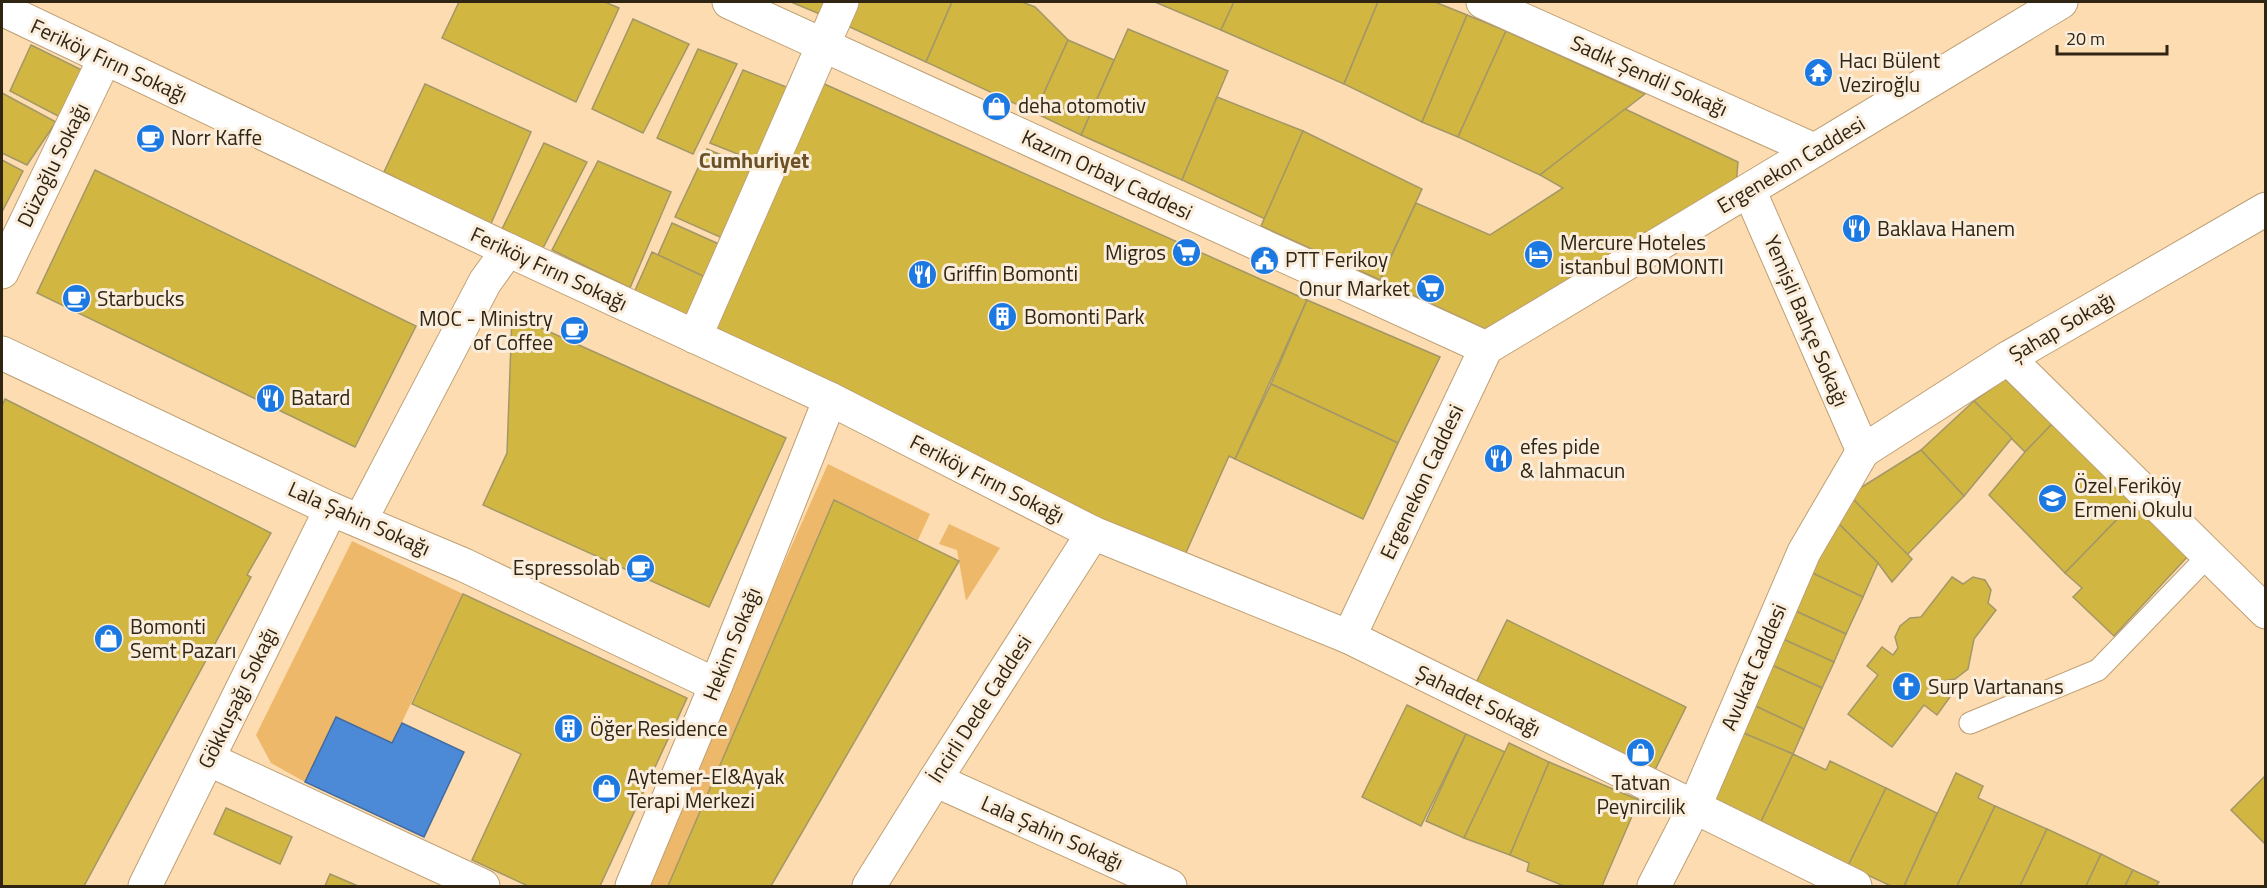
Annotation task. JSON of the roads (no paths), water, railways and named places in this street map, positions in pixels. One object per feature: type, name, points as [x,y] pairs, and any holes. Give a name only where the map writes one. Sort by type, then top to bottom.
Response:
[{"type":"street","name":"Kazım Orbay Caddesi","points":[[729,2],[1486,348]]},
{"type":"street","points":[[695,337],[842,2]]},
{"type":"street","name":"Sadık Şendil Sokağı","points":[[1483,2],[1814,150]]},
{"type":"street","name":"Ergenekon Caddesi","points":[[1348,637],[1486,348],[2060,2]]},
{"type":"street","name":"Feriköy Fırın Sokağı","points":[[2,9],[508,250],[830,399],[1093,533]]},
{"type":"street","name":"Düzoğlu Sokağı","points":[[2,272],[105,58]]},
{"type":"street","name":"Yemişli Bahçe Sokağı","points":[[1749,190],[1863,451]]},
{"type":"street","name":"Şahap Sokağı","points":[[1863,451],[2008,358],[2265,209]]},
{"type":"street","name":"Gökkuşağı Sokağı","points":[[145,886],[208,759],[346,515],[485,282],[508,250]]},
{"type":"street","name":"Lala Şahin Sokağı","points":[[2,353],[346,515],[464,565],[716,685]]},
{"type":"street","points":[[2008,358],[2265,612]]},
{"type":"street","name":"Hekim Sokağı","points":[[633,886],[830,399]]},
{"type":"street","name":"Avukat Caddesi","points":[[1654,886],[1694,808],[1804,552],[1863,451]]},
{"type":"street","name":"Şahadet Sokağı","points":[[1093,533],[1348,637],[1855,886]]},
{"type":"street","name":"İncirli Dede Caddesi","points":[[870,886],[934,780],[1093,533]]},
{"type":"street","points":[[208,759],[483,886]]},
{"type":"street","name":"Lala Şahin Sokağı","points":[[934,780],[1170,886]]},
{"type":"lane","points":[[1970,723],[2098,670],[2208,556]]},
{"type":"water","points":[[336,717],[392,743],[402,723],[464,752],[424,837],[305,782]]},
{"type":"place","name":"Hacı Bülent Veziroğlu","points":[[1818,73]]},
{"type":"place","name":"deha otomotiv","points":[[997,106]]},
{"type":"place","name":"Norr Kaffe","points":[[150,138]]},
{"type":"place","name":"Baklava Hanem","points":[[1856,229]]},
{"type":"place","name":"Migros","points":[[1187,253]]},
{"type":"place","name":"Mercure Hoteles istanbul BOMONTI","points":[[1539,255]]},
{"type":"place","name":"PTT Ferikoy","points":[[1264,260]]},
{"type":"place","name":"Griffin Bomonti","points":[[922,274]]},
{"type":"place","name":"Onur Market","points":[[1431,289]]},
{"type":"place","name":"Starbucks","points":[[76,299]]},
{"type":"place","name":"Bomonti Park","points":[[1003,317]]},
{"type":"place","name":"MOC - Ministry of Coffee","points":[[574,331]]},
{"type":"place","name":"Batard","points":[[270,398]]},
{"type":"place","name":"efes pide & lahmacun","points":[[1499,459]]},
{"type":"place","name":"Özel Feriköy Ermeni Okulu","points":[[2053,498]]},
{"type":"place","name":"Espressolab","points":[[641,568]]},
{"type":"place","name":"Bomonti Semt Pazarı","points":[[109,639]]},
{"type":"place","name":"Surp Vartanans","points":[[1907,687]]},
{"type":"place","name":"Öğer Residence","points":[[569,729]]},
{"type":"place","name":"Tatvan Peynircilik","points":[[1641,752]]},
{"type":"place","name":"Aytemer-El&Ayak Terapi Merkezi","points":[[606,789]]},
{"type":"district","name":"Cumhuriyet","points":[[754,160]]}]
